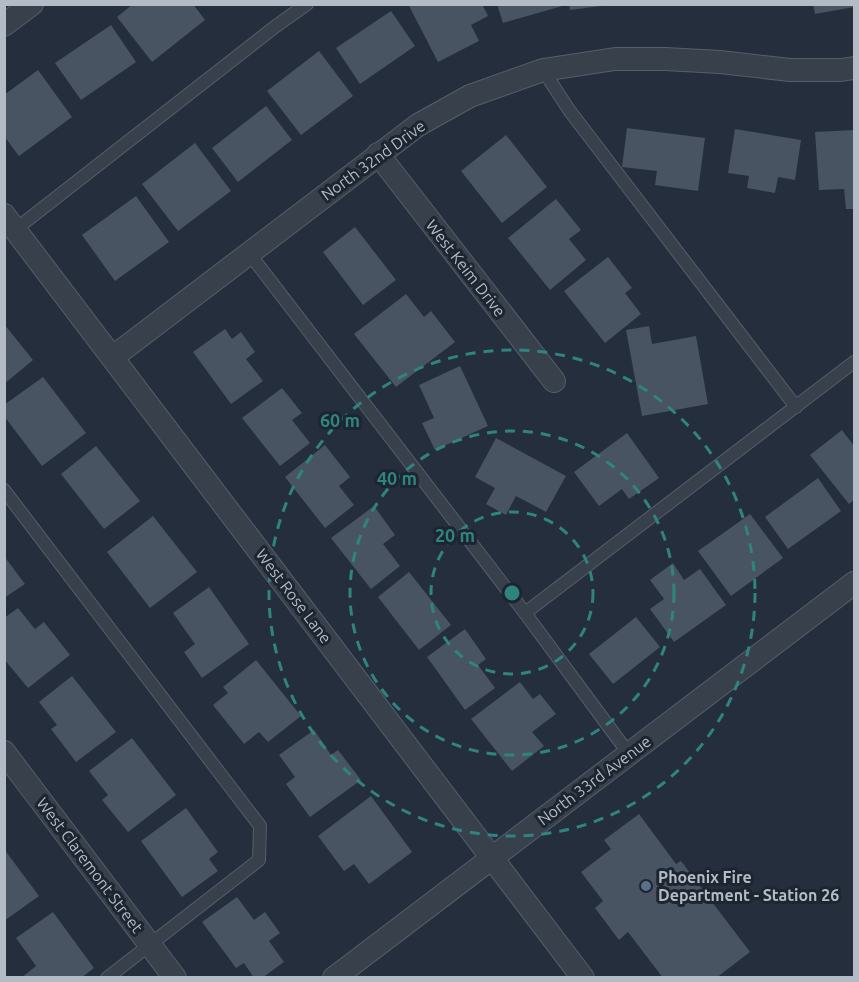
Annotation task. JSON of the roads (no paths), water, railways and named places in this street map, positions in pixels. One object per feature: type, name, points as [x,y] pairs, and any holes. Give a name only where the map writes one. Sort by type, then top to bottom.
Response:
[{"type":"street","points":[[4,25],[32,4]]},
{"type":"street","name":"North 32nd Drive","points":[[113,357],[378,154],[418,125],[470,96],[543,70],[615,59],[720,62],[790,70],[855,68]]},
{"type":"street","name":"West Keim Drive","points":[[378,154],[554,381]]},
{"type":"street","name":"West Rose Lane","points":[[10,222],[583,978]]},
{"type":"street","name":"North 33rd Avenue","points":[[334,978],[855,583]]},
{"type":"street","name":"West Claremont Street","points":[[4,752],[175,978]]},
{"type":"lane","points":[[10,222],[307,4]]},
{"type":"lane","points":[[543,70],[569,110],[796,407]]},
{"type":"lane","points":[[249,253],[525,613],[629,754]]},
{"type":"lane","points":[[525,613],[855,362]]},
{"type":"lane","points":[[4,490],[260,826],[259,860],[107,978]]},
{"type":"place","name":"Phoenix Fire Department - Station 26","points":[[646,886]]}]
